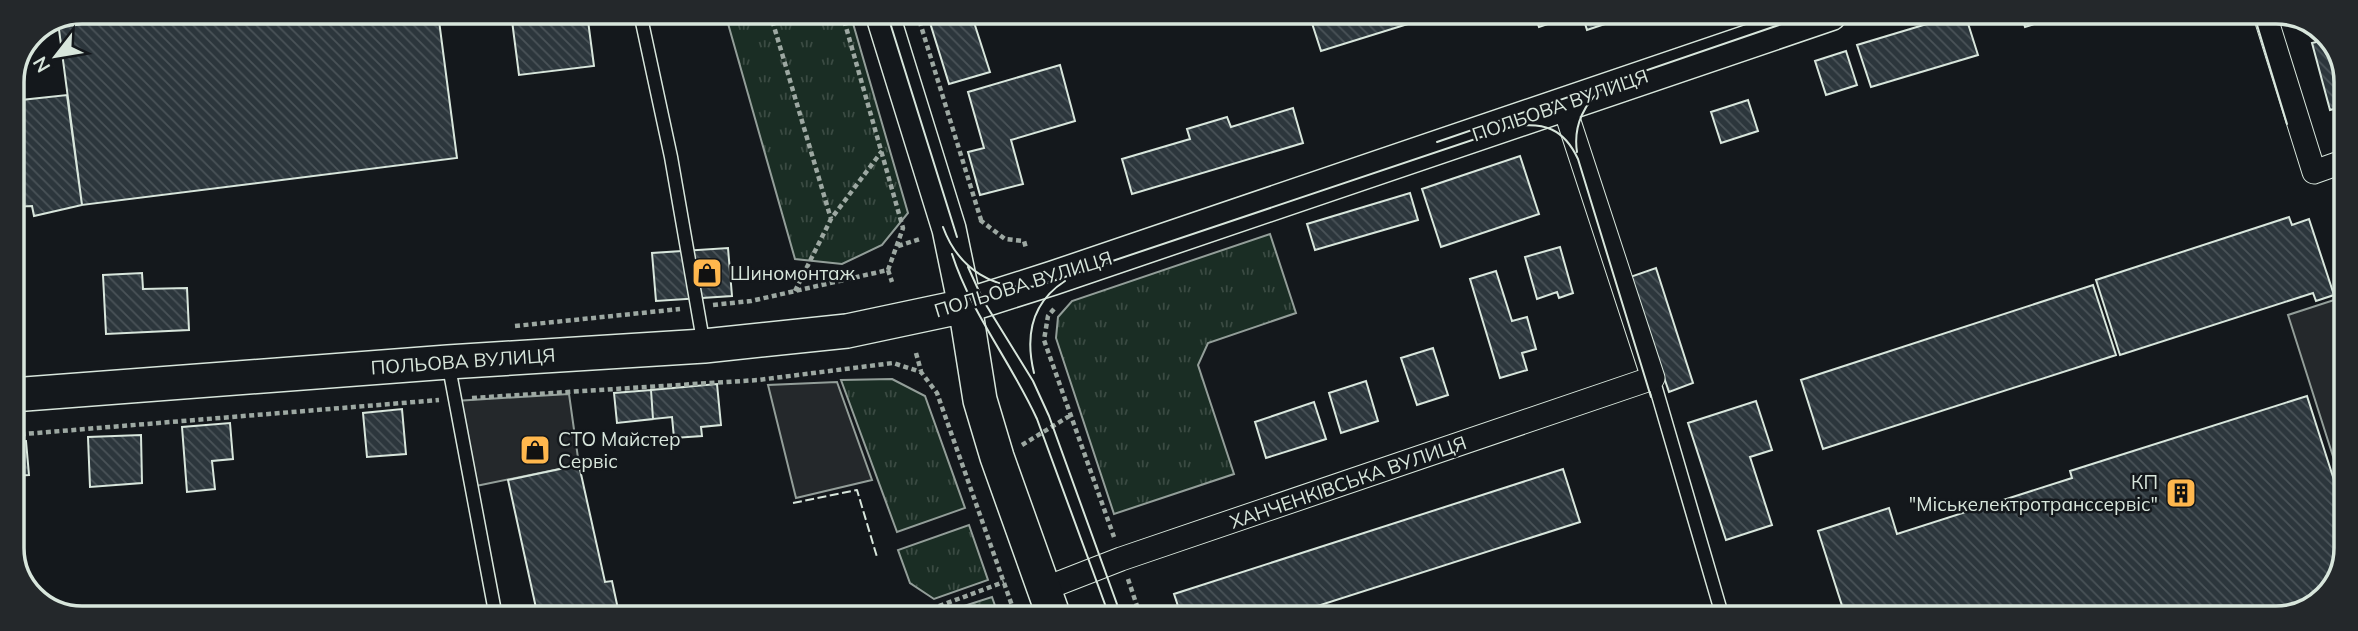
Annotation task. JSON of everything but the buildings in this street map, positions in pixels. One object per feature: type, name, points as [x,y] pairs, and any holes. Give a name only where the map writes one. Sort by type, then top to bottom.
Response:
[{"type":"main road","points":[[885,24],[949,229],[980,400],[997,457],[1049,603]]},
{"type":"main road","name":"ПОЛЬОВА ВУЛИЦЯ","points":[[25,394],[704,346],[847,331],[965,306],[1800,24]]},
{"type":"street","points":[[2268,24],[2314,172],[2333,165]]},
{"type":"street","points":[[1563,103],[1653,378]]},
{"type":"street","name":"ХАНЧЕНКІВСЬКА ВУЛИЦЯ","points":[[1049,603],[1121,559],[1653,378]]},
{"type":"lane","points":[[642,24],[671,157],[704,346]]},
{"type":"lane","points":[[448,362],[494,606]]},
{"type":"lane","points":[[1653,378],[1720,606]]},
{"type":"path","points":[[773,24],[831,219]]},
{"type":"path","points":[[845,24],[903,228],[888,270],[892,282]]},
{"type":"path","points":[[920,24],[981,220],[1005,239],[1024,241],[1027,248]]},
{"type":"path","points":[[795,292],[831,219],[882,151]]},
{"type":"path","points":[[974,221],[981,220]]},
{"type":"path","points":[[898,246],[920,239]]},
{"type":"path","points":[[505,327],[751,301],[888,270]]},
{"type":"path","points":[[1055,307],[1047,314],[1044,341],[1138,606]]},
{"type":"path","points":[[916,353],[921,372],[937,393],[1012,606]]},
{"type":"path","points":[[25,434],[455,399],[758,380],[893,363],[921,372]]},
{"type":"path","points":[[1018,447],[1071,415]]},
{"type":"path","points":[[939,606],[1004,582]]},
{"type":"green space","points":[[728,24],[853,24],[908,213],[882,245],[842,264],[795,259]]},
{"type":"green space","points":[[1270,234],[1296,313],[1208,343],[1198,365],[1234,474],[1114,514],[1056,338],[1058,317],[1072,301]]},
{"type":"green space","points":[[892,379],[925,396],[965,508],[897,532],[841,380]]},
{"type":"green space","points":[[969,525],[988,580],[934,599],[910,583],[898,550]]},
{"type":"green space","points":[[992,597],[995,606],[964,606]]},
{"type":"shaded area","points":[[2333,300],[2334,459],[2288,315]]},
{"type":"shaded area","points":[[837,382],[872,480],[796,498],[768,385]]},
{"type":"shaded area","points":[[569,394],[579,465],[471,487],[455,401]]},
{"type":"tram line","points":[[890,24],[957,237]]},
{"type":"tram line","points":[[1437,142],[1782,24]]},
{"type":"tram line","points":[[2257,24],[2287,124]]},
{"type":"tram line","points":[[1577,152],[1577,133],[1582,115],[1592,99],[1606,86]]},
{"type":"tram line","points":[[943,227],[958,254],[980,274],[1007,285],[1038,286],[1511,127],[1543,127],[1566,140],[1578,159],[1651,397]]},
{"type":"tram line","points":[[952,254],[980,317],[1037,419],[1106,606]]},
{"type":"tram line","points":[[968,267],[983,300],[1033,381],[1049,416],[1118,606]]},
{"type":"tram line","points":[[1034,373],[1030,346],[1033,321],[1045,299],[1065,281]]},
{"type":"fence","points":[[793,503],[857,490],[877,557]]},
{"type":"place","name":"Шиномонтаж","points":[[707,273]]},
{"type":"place","name":"СТО Майстер Сервіс","points":[[535,450]]},
{"type":"place","name":"КП \"Міськелектротранссервіс\"","points":[[2181,493]]}]
